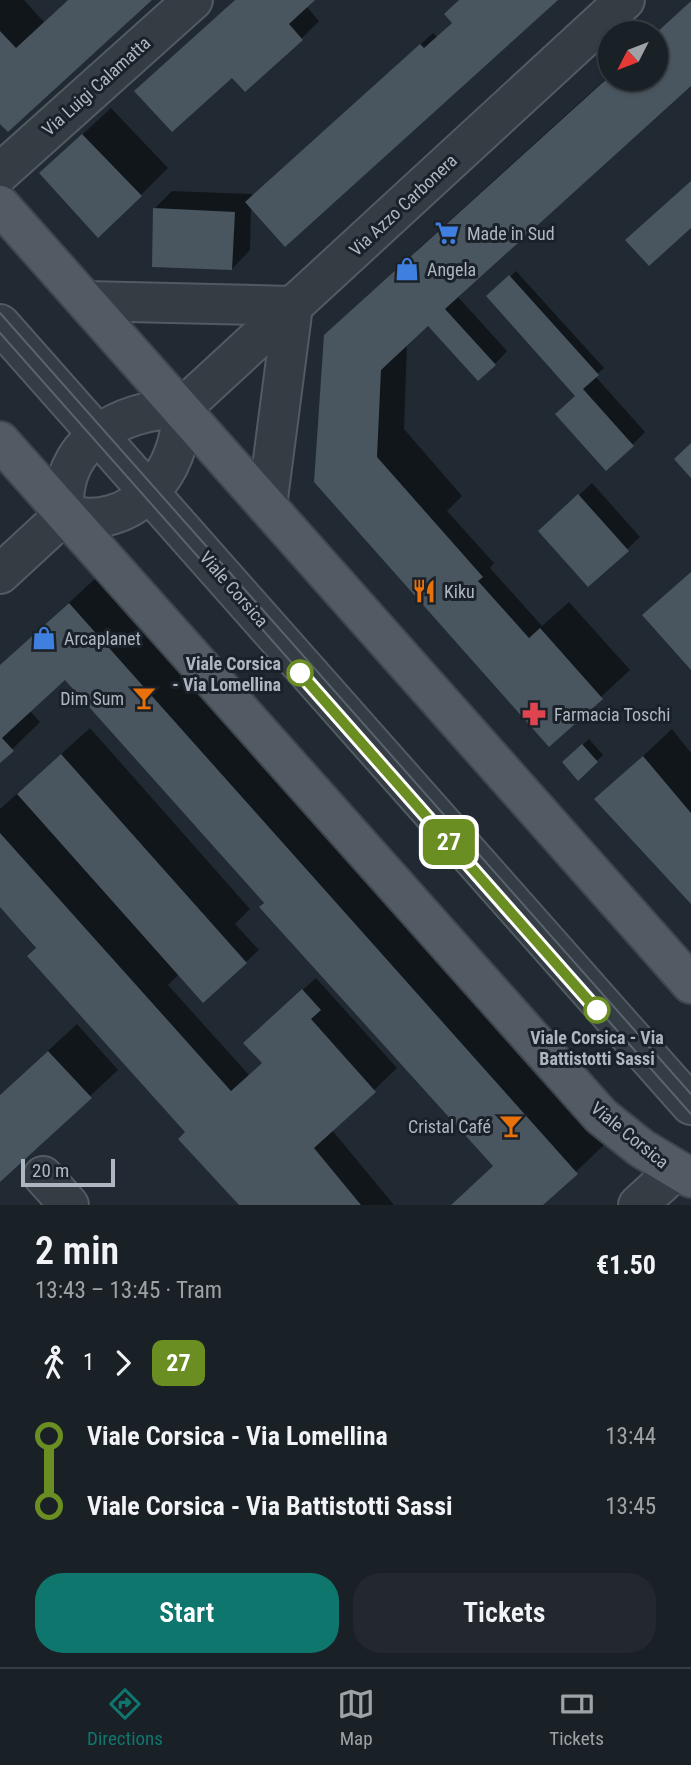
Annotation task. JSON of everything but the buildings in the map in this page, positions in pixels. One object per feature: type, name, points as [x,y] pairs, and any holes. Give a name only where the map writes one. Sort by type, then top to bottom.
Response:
[{"type":"main road","points":[[0,205],[691,984]]},
{"type":"main road","name":"Viale Corsica","points":[[0,441],[601,1116],[686,1168]]},
{"type":"street","name":"Via Luigi Calamatta","points":[[0,173],[192,0]]},
{"type":"street","name":"Via Azzo Carbonera","points":[[181,409],[625,0]]},
{"type":"street","points":[[86,301],[293,306],[267,506]]},
{"type":"street","name":"Viale Corsica","points":[[0,324],[691,1105]]},
{"type":"street","points":[[0,574],[65,514],[65,491],[74,466],[98,435],[131,415],[181,409],[182,426],[176,454],[162,479],[149,493],[113,514],[88,519],[65,514]]},
{"type":"street","points":[[638,1205],[686,1168]]},
{"type":"street","points":[[43,1176],[69,1205]]},
{"type":"tram line","points":[[0,313],[691,1094]]},
{"type":"tram line","points":[[0,333],[691,1114]]},
{"type":"tram line","name":"27","points":[[300,673],[597,1010]]},
{"type":"place","name":"Made in Sud","points":[[447,233]]},
{"type":"place","name":"Angela","points":[[407,269]]},
{"type":"place","name":"Kiku","points":[[424,591]]},
{"type":"place","name":"Arcaplanet","points":[[44,638]]},
{"type":"place","name":"Viale Corsica - Via Lomellina","points":[[300,673]]},
{"type":"place","name":"Dim Sum","points":[[144,698]]},
{"type":"place","name":"Farmacia Toschi","points":[[534,714]]},
{"type":"place","name":"Viale Corsica - Via Battistotti Sassi","points":[[597,1010]]},
{"type":"place","name":"Cristal Café","points":[[511,1126]]}]
